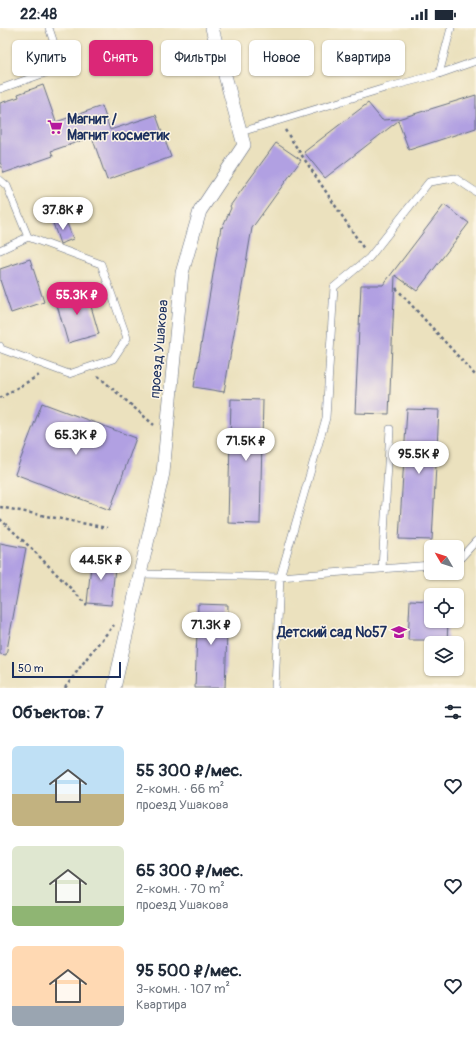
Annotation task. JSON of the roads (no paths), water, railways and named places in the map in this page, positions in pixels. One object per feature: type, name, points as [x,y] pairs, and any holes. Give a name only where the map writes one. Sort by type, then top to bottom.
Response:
[{"type":"street","name":"проезд Ушакова","points":[[114,688],[163,473],[182,273],[200,210],[244,145],[212,28]]},
{"type":"lane","points":[[0,89],[62,67],[49,28]]},
{"type":"lane","points":[[439,74],[451,28]]},
{"type":"lane","points":[[240,132],[385,88],[439,74],[476,61]]},
{"type":"lane","points":[[275,688],[280,577],[326,418],[334,287],[369,258],[429,182],[455,178],[476,192]]},
{"type":"lane","points":[[0,180],[8,186],[28,237]]},
{"type":"lane","points":[[0,250],[28,237],[101,264],[127,338],[113,359],[69,374],[1,349],[0,346]]},
{"type":"lane","points":[[382,569],[390,429]]},
{"type":"lane","points":[[464,554],[476,541]]},
{"type":"lane","points":[[141,574],[280,577],[424,566]]},
{"type":"place","name":"Магнит / Магнит косметик","points":[[55,127]]},
{"type":"place","name":"Детский сад №57","points":[[399,632]]}]
